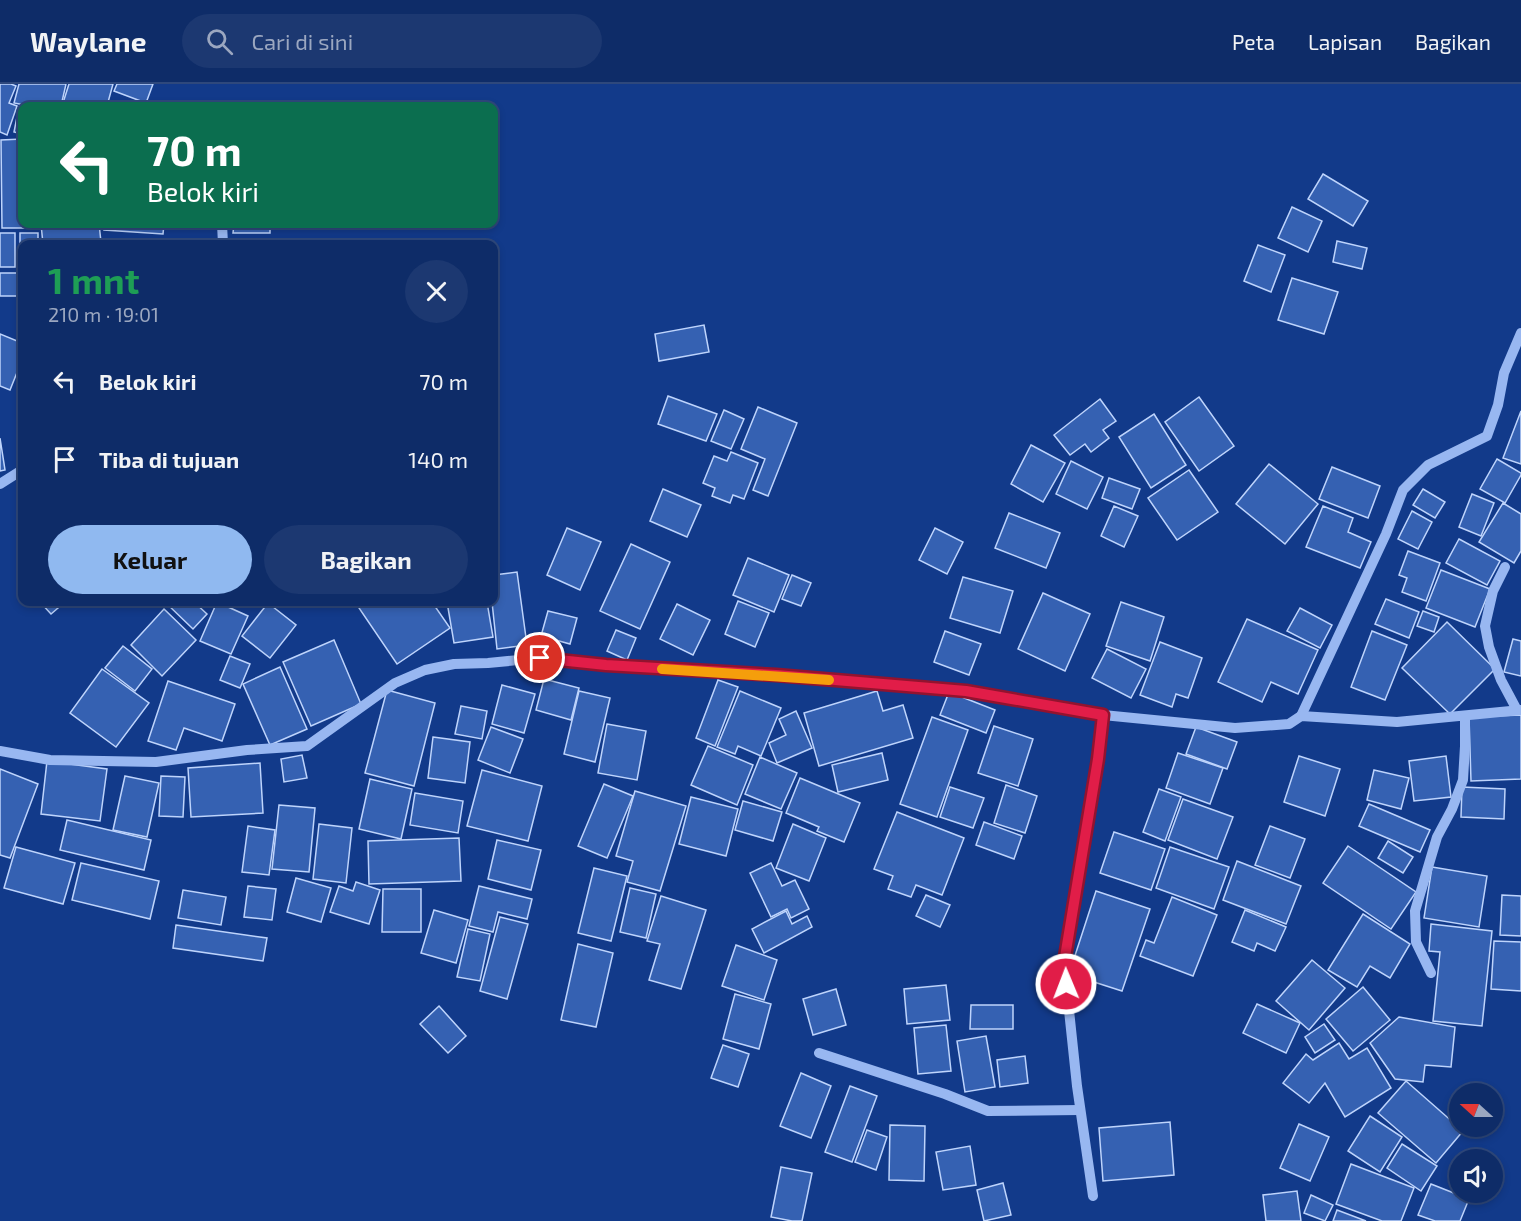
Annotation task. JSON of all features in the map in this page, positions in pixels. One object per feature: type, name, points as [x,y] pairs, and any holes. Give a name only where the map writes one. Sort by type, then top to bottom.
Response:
[{"type":"street","points":[[0,751],[50,760],[156,762],[247,750],[307,746],[394,683],[425,670],[454,664],[540,658],[606,665],[776,675],[966,691],[1103,715],[1235,728],[1288,724],[1301,716],[1386,534],[1403,490],[1428,465],[1487,436],[1498,405],[1504,373],[1521,333]]},
{"type":"street","points":[[0,484],[18,473]]},
{"type":"street","points":[[1301,716],[1397,722],[1519,710],[1501,680],[1489,647],[1485,626],[1492,591],[1505,567]]},
{"type":"street","points":[[1093,1196],[1077,1086],[1064,963],[1098,759],[1103,715]]},
{"type":"street","points":[[1431,973],[1416,942],[1415,911],[1437,837],[1452,809],[1463,780],[1465,716]]},
{"type":"street","points":[[819,1053],[945,1094],[988,1111],[1080,1110]]},
{"type":"building","points":[[0,84],[16,86],[9,103],[17,106],[7,135],[0,132]]},
{"type":"building","points":[[19,84],[66,84],[62,102],[14,103]]},
{"type":"building","points":[[69,84],[113,84],[108,102],[63,102]]},
{"type":"building","points":[[117,84],[153,84],[146,102],[114,91]]},
{"type":"building","points":[[18,112],[18,133],[14,132]]},
{"type":"building","points":[[18,139],[18,228],[2,228],[1,140]]},
{"type":"building","points":[[1323,174],[1368,201],[1353,226],[1308,199]]},
{"type":"building","points":[[1292,207],[1322,221],[1308,252],[1278,238]]},
{"type":"building","points":[[41,228],[99,228],[101,240],[43,240]]},
{"type":"building","points":[[104,228],[164,228],[163,234],[104,230]]},
{"type":"building","points":[[234,228],[270,228],[270,233],[233,233]]},
{"type":"building","points":[[0,233],[15,233],[15,267],[0,267]]},
{"type":"building","points":[[20,233],[38,233],[38,240],[20,240]]},
{"type":"building","points":[[1337,241],[1367,248],[1362,269],[1333,262]]},
{"type":"building","points":[[1258,245],[1285,255],[1271,292],[1244,281]]},
{"type":"building","points":[[0,273],[18,273],[18,296],[0,296]]},
{"type":"building","points":[[1292,278],[1338,292],[1324,334],[1278,320]]},
{"type":"building","points":[[704,325],[709,352],[659,361],[655,334]]},
{"type":"building","points":[[0,334],[18,341],[18,370],[10,390],[0,386]]},
{"type":"building","points":[[668,396],[717,414],[706,441],[658,424]]},
{"type":"building","points":[[1199,397],[1234,446],[1199,471],[1165,422]]},
{"type":"building","points":[[1100,399],[1116,421],[1103,430],[1109,438],[1091,452],[1085,444],[1070,455],[1054,435]]},
{"type":"building","points":[[758,407],[797,423],[768,496],[753,490],[765,459],[741,449]]},
{"type":"building","points":[[724,410],[744,419],[731,449],[711,441]]},
{"type":"building","points":[[1521,411],[1521,464],[1503,458]]},
{"type":"building","points":[[1154,414],[1186,465],[1151,488],[1119,437]]},
{"type":"building","points":[[0,438],[5,470],[0,471]]},
{"type":"building","points":[[1031,445],[1065,463],[1043,502],[1011,484]]},
{"type":"building","points":[[731,452],[758,463],[744,499],[733,495],[730,503],[712,496],[715,488],[703,483],[714,456],[727,461]]},
{"type":"building","points":[[1497,459],[1521,473],[1505,503],[1480,489]]},
{"type":"building","points":[[1071,461],[1103,477],[1087,509],[1056,494]]},
{"type":"building","points":[[1269,464],[1318,504],[1285,544],[1236,504]]},
{"type":"building","points":[[1332,467],[1380,486],[1368,518],[1319,499]]},
{"type":"building","points":[[1189,470],[1218,512],[1177,540],[1148,498]]},
{"type":"building","points":[[1109,478],[1140,489],[1132,509],[1102,498]]},
{"type":"building","points":[[663,489],[701,505],[687,537],[650,521]]},
{"type":"building","points":[[1423,489],[1445,502],[1435,518],[1413,505]]},
{"type":"building","points":[[1472,494],[1494,503],[1481,536],[1459,527]]},
{"type":"building","points":[[1503,503],[1521,514],[1521,551],[1514,563],[1479,542]]},
{"type":"building","points":[[1114,506],[1138,516],[1124,547],[1101,536]]},
{"type":"building","points":[[1323,506],[1353,518],[1348,532],[1371,542],[1360,568],[1306,547]]},
{"type":"building","points":[[1412,511],[1432,522],[1418,549],[1398,539]]},
{"type":"building","points":[[1009,513],[1060,533],[1046,568],[995,548]]},
{"type":"building","points":[[567,528],[601,542],[580,590],[547,575]]},
{"type":"building","points":[[935,528],[963,542],[947,574],[919,560]]},
{"type":"building","points":[[1459,539],[1500,561],[1487,585],[1446,563]]},
{"type":"building","points":[[631,544],[670,562],[640,629],[600,611]]},
{"type":"building","points":[[1408,551],[1440,563],[1426,601],[1402,592],[1407,578],[1399,575]]},
{"type":"building","points":[[748,558],[789,575],[774,612],[733,595]]},
{"type":"building","points":[[1441,570],[1490,589],[1475,627],[1426,608]]},
{"type":"building","points":[[517,572],[527,645],[497,649],[492,606],[498,606],[498,574]]},
{"type":"building","points":[[792,575],[811,583],[801,606],[782,599]]},
{"type":"building","points":[[963,577],[1013,591],[1000,633],[950,618]]},
{"type":"building","points":[[1043,593],[1090,614],[1065,671],[1018,649]]},
{"type":"building","points":[[1386,599],[1419,612],[1409,638],[1375,624]]},
{"type":"building","points":[[738,601],[769,613],[755,647],[725,634]]},
{"type":"building","points":[[1121,602],[1164,617],[1150,661],[1106,646]]},
{"type":"building","points":[[677,604],[710,620],[693,655],[660,639]]},
{"type":"building","points":[[44,606],[60,606],[51,614]]},
{"type":"building","points":[[169,606],[198,606],[207,614],[193,629]]},
{"type":"building","points":[[215,606],[226,606],[248,616],[231,654],[200,641]]},
{"type":"building","points":[[266,606],[272,606],[296,625],[270,658],[242,636]]},
{"type":"building","points":[[362,606],[435,606],[450,628],[397,664],[359,608]]},
{"type":"building","points":[[448,606],[488,606],[493,637],[454,643]]},
{"type":"building","points":[[1300,608],[1332,625],[1320,648],[1287,631]]},
{"type":"building","points":[[164,609],[196,640],[162,676],[131,645]]},
{"type":"building","points":[[548,611],[577,618],[570,644],[541,636]]},
{"type":"building","points":[[1423,611],[1439,617],[1434,632],[1417,626]]},
{"type":"building","points":[[1247,619],[1318,650],[1298,694],[1271,682],[1262,702],[1218,682]]},
{"type":"building","points":[[1447,622],[1495,669],[1450,714],[1402,668]]},
{"type":"building","points":[[616,630],[636,638],[627,660],[607,651]]},
{"type":"building","points":[[945,631],[981,644],[969,675],[934,662]]},
{"type":"building","points":[[1372,631],[1407,645],[1385,700],[1351,687]]},
{"type":"building","points":[[1513,639],[1521,641],[1521,676],[1504,672]]},
{"type":"building","points":[[334,640],[361,704],[311,726],[283,662]]},
{"type":"building","points":[[1160,642],[1202,658],[1188,698],[1176,694],[1172,707],[1140,695]]},
{"type":"building","points":[[123,646],[152,669],[135,691],[105,668]]},
{"type":"building","points":[[1107,649],[1146,669],[1131,698],[1092,678]]},
{"type":"building","points":[[230,656],[250,664],[240,688],[220,680]]},
{"type":"building","points":[[280,667],[307,729],[270,745],[243,684]]},
{"type":"building","points":[[102,669],[149,703],[116,747],[70,713]]},
{"type":"building","points":[[544,679],[579,688],[571,720],[536,710]]},
{"type":"building","points":[[718,680],[738,687],[715,746],[696,738]]},
{"type":"building","points":[[168,681],[235,704],[222,741],[184,728],[176,750],[148,741]]},
{"type":"building","points":[[502,685],[535,694],[524,733],[492,724]]},
{"type":"building","points":[[387,690],[435,703],[414,786],[365,773]]},
{"type":"building","points":[[579,691],[610,698],[595,762],[564,754]]},
{"type":"building","points":[[740,691],[781,708],[761,756],[738,746],[735,754],[717,747]]},
{"type":"building","points":[[877,691],[883,711],[903,705],[913,738],[819,766],[804,713]]},
{"type":"building","points":[[949,692],[995,710],[986,733],[940,715]]},
{"type":"building","points":[[461,706],[487,711],[482,739],[455,734]]},
{"type":"building","points":[[796,711],[812,748],[777,763],[769,743],[786,735],[779,719]]},
{"type":"building","points":[[1521,715],[1521,779],[1471,781],[1469,717]]},
{"type":"building","points":[[932,717],[968,730],[937,817],[900,804]]},
{"type":"building","points":[[607,724],[646,731],[637,780],[598,773]]},
{"type":"building","points":[[994,726],[1033,739],[1018,786],[978,773]]},
{"type":"building","points":[[491,727],[523,739],[510,773],[478,760]]},
{"type":"building","points":[[1196,727],[1237,742],[1227,769],[1186,754]]},
{"type":"building","points":[[433,737],[470,742],[465,783],[428,778]]},
{"type":"building","points":[[708,746],[753,765],[737,805],[691,785]]},
{"type":"building","points":[[882,753],[888,780],[838,792],[832,765]]},
{"type":"building","points":[[1178,753],[1223,768],[1210,804],[1166,788]]},
{"type":"building","points":[[302,755],[307,778],[284,782],[281,759]]},
{"type":"building","points":[[1299,756],[1340,769],[1325,816],[1284,802]]},
{"type":"building","points":[[1446,756],[1451,797],[1414,801],[1409,761]]},
{"type":"building","points":[[760,757],[797,773],[781,809],[745,794]]},
{"type":"building","points":[[47,761],[107,769],[100,821],[41,814]]},
{"type":"building","points":[[260,763],[263,813],[191,817],[188,768]]},
{"type":"building","points":[[0,769],[38,784],[10,858],[0,855]]},
{"type":"building","points":[[482,770],[542,786],[528,841],[467,826]]},
{"type":"building","points":[[1374,770],[1409,778],[1401,809],[1367,800]]},
{"type":"building","points":[[125,776],[159,783],[147,837],[113,830]]},
{"type":"building","points":[[161,776],[185,777],[183,817],[159,816]]},
{"type":"building","points":[[800,778],[860,803],[844,842],[817,831],[819,827],[786,813]]},
{"type":"building","points":[[370,779],[412,789],[401,839],[359,829]]},
{"type":"building","points":[[604,784],[633,796],[607,858],[578,846]]},
{"type":"building","points":[[1006,785],[1037,796],[1025,833],[994,823]]},
{"type":"building","points":[[950,787],[984,798],[973,828],[940,817]]},
{"type":"building","points":[[1462,787],[1505,789],[1504,819],[1461,817]]},
{"type":"building","points":[[1159,789],[1181,797],[1165,841],[1143,832]]},
{"type":"building","points":[[635,791],[686,806],[660,891],[627,882],[633,861],[616,856]]},
{"type":"building","points":[[415,793],[463,801],[458,833],[410,825]]},
{"type":"building","points":[[691,797],[738,809],[726,856],[679,844]]},
{"type":"building","points":[[1183,799],[1233,817],[1217,859],[1168,840]]},
{"type":"building","points":[[743,801],[782,812],[773,841],[735,830]]},
{"type":"building","points":[[1369,804],[1430,830],[1420,852],[1359,826]]},
{"type":"building","points":[[279,805],[315,808],[309,872],[272,869]]},
{"type":"building","points":[[897,812],[964,838],[942,895],[916,885],[911,897],[888,889],[893,876],[874,869]]},
{"type":"building","points":[[67,820],[151,840],[144,870],[60,850]]},
{"type":"building","points":[[984,822],[1022,836],[1014,859],[976,845]]},
{"type":"building","points":[[319,824],[352,828],[346,883],[313,879]]},
{"type":"building","points":[[793,824],[826,838],[809,881],[776,868]]},
{"type":"building","points":[[248,826],[275,830],[269,875],[242,872]]},
{"type":"building","points":[[1270,826],[1305,839],[1290,878],[1255,865]]},
{"type":"building","points":[[1114,832],[1165,849],[1151,890],[1100,873]]},
{"type":"building","points":[[459,838],[461,881],[369,884],[368,841]]},
{"type":"building","points":[[497,840],[541,850],[531,890],[488,879]]},
{"type":"building","points":[[1388,841],[1413,857],[1403,873],[1378,858]]},
{"type":"building","points":[[1348,846],[1416,892],[1391,929],[1323,883]]},
{"type":"building","points":[[16,847],[75,863],[63,904],[4,888]]},
{"type":"building","points":[[1170,847],[1229,867],[1214,909],[1156,888]]},
{"type":"building","points":[[1237,861],[1301,886],[1286,924],[1223,900]]},
{"type":"building","points":[[81,863],[159,881],[150,919],[72,900]]},
{"type":"building","points":[[771,863],[782,886],[795,880],[809,909],[791,918],[787,909],[771,917],[750,873]]},
{"type":"building","points":[[1432,867],[1487,876],[1479,927],[1424,918]]},
{"type":"building","points":[[594,868],[627,876],[611,941],[578,933]]},
{"type":"building","points":[[296,878],[331,888],[321,922],[287,912]]},
{"type":"building","points":[[356,882],[380,890],[369,924],[330,912],[339,886],[353,891]]},
{"type":"building","points":[[248,886],[276,889],[272,920],[244,917]]},
{"type":"building","points":[[479,886],[532,899],[527,919],[498,912],[493,932],[469,926]]},
{"type":"building","points":[[630,888],[656,894],[646,938],[620,932]]},
{"type":"building","points":[[383,889],[421,889],[421,932],[382,932]]},
{"type":"building","points":[[183,890],[226,897],[221,925],[178,918]]},
{"type":"building","points":[[1096,891],[1150,909],[1122,991],[1069,974]]},
{"type":"building","points":[[926,895],[950,905],[940,927],[916,916]]},
{"type":"building","points":[[1502,895],[1521,896],[1521,936],[1500,935]]},
{"type":"building","points":[[661,896],[706,910],[681,989],[649,980],[660,944],[647,941]]},
{"type":"building","points":[[1172,897],[1217,915],[1193,976],[1140,956],[1146,940],[1154,943]]},
{"type":"building","points":[[434,910],[468,920],[456,963],[421,953]]},
{"type":"building","points":[[1245,910],[1286,927],[1275,951],[1257,943],[1254,951],[1232,942]]},
{"type":"building","points":[[786,911],[792,924],[807,916],[812,927],[764,953],[752,929]]},
{"type":"building","points":[[1363,914],[1410,944],[1390,978],[1370,966],[1357,987],[1328,970]]},
{"type":"building","points":[[500,917],[528,924],[507,999],[480,991]]},
{"type":"building","points":[[1431,924],[1492,931],[1482,1026],[1433,1021],[1440,952],[1429,951]]},
{"type":"building","points":[[176,925],[267,938],[263,961],[173,948]]},
{"type":"building","points":[[468,929],[490,934],[480,981],[457,977]]},
{"type":"building","points":[[1494,941],[1521,942],[1521,991],[1491,989]]},
{"type":"building","points":[[578,944],[613,953],[596,1027],[561,1020]]},
{"type":"building","points":[[736,945],[777,960],[764,1000],[722,986]]},
{"type":"building","points":[[1312,960],[1345,988],[1309,1030],[1276,1001]]},
{"type":"building","points":[[946,985],[950,1020],[907,1024],[904,989]]},
{"type":"building","points":[[1363,987],[1390,1020],[1353,1051],[1326,1019]]},
{"type":"building","points":[[836,989],[846,1025],[813,1035],[803,999]]},
{"type":"building","points":[[735,994],[771,1004],[759,1049],[723,1039]]},
{"type":"building","points":[[1257,1004],[1300,1023],[1286,1053],[1243,1033]]},
{"type":"building","points":[[971,1005],[1013,1005],[1013,1029],[970,1029]]},
{"type":"building","points":[[439,1006],[466,1036],[448,1053],[420,1024]]},
{"type":"building","points":[[1399,1017],[1455,1027],[1451,1067],[1425,1065],[1423,1082],[1395,1079],[1370,1043]]},
{"type":"building","points":[[1324,1024],[1335,1040],[1315,1053],[1305,1037]]},
{"type":"building","points":[[946,1025],[951,1071],[918,1074],[914,1028]]},
{"type":"building","points":[[986,1036],[995,1087],[965,1092],[957,1041]]},
{"type":"building","points":[[1339,1043],[1349,1059],[1367,1048],[1391,1088],[1345,1117],[1325,1083],[1309,1103],[1283,1083],[1306,1054],[1313,1060]]},
{"type":"building","points":[[723,1045],[749,1054],[738,1087],[711,1078]]},
{"type":"building","points":[[1025,1056],[1028,1083],[1000,1087],[997,1060]]},
{"type":"building","points":[[801,1073],[831,1086],[811,1138],[780,1126]]},
{"type":"building","points":[[1406,1081],[1449,1119],[1449,1137],[1458,1137],[1436,1163],[1378,1113]]},
{"type":"building","points":[[850,1086],[877,1096],[852,1162],[825,1152]]},
{"type":"building","points":[[1370,1116],[1402,1137],[1380,1172],[1348,1151]]},
{"type":"building","points":[[1170,1122],[1174,1175],[1103,1181],[1099,1128]]},
{"type":"building","points":[[1299,1124],[1329,1137],[1310,1181],[1280,1168]]},
{"type":"building","points":[[890,1125],[925,1126],[924,1181],[889,1180]]},
{"type":"building","points":[[867,1130],[887,1137],[876,1170],[855,1162]]},
{"type":"building","points":[[1402,1144],[1437,1166],[1421,1191],[1387,1168]]},
{"type":"building","points":[[970,1146],[976,1185],[943,1190],[936,1152]]},
{"type":"building","points":[[1351,1164],[1414,1188],[1401,1221],[1382,1221],[1336,1204]]},
{"type":"building","points":[[781,1167],[812,1173],[802,1221],[771,1217]]},
{"type":"building","points":[[1003,1183],[1011,1215],[984,1221],[977,1190]]},
{"type":"building","points":[[1431,1184],[1449,1191],[1449,1203],[1467,1203],[1460,1221],[1435,1221],[1418,1215]]},
{"type":"building","points":[[1297,1191],[1301,1221],[1266,1221],[1263,1195]]},
{"type":"building","points":[[1311,1195],[1333,1205],[1325,1221],[1304,1213]]},
{"type":"building","points":[[1337,1210],[1366,1221],[1333,1221]]},
{"type":"slow traffic","points":[[662,669],[829,680]]},
{"type":"route","points":[[540,658],[606,665],[776,675],[966,691],[1103,715],[1098,759],[1064,963],[1066,984]]}]
